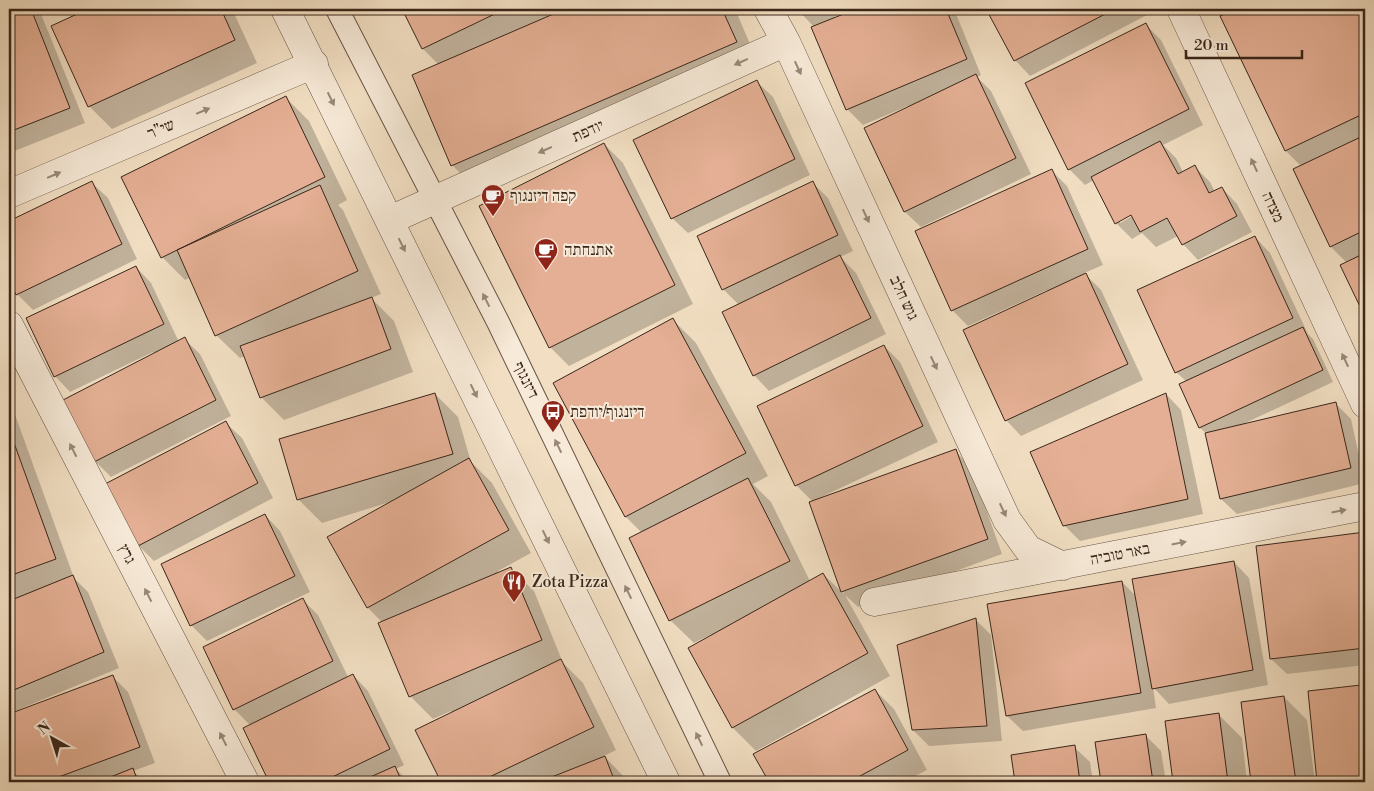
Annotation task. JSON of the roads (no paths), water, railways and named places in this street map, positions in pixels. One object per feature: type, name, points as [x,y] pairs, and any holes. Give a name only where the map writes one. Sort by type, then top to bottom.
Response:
[{"type":"street","points":[[285,9],[314,64],[666,782]]},
{"type":"street","name":"גוש חלב","points":[[768,9],[786,42],[1007,520],[1028,549],[1062,566]]},
{"type":"street","name":"מצדה","points":[[1181,9],[1365,404]]},
{"type":"street","name":"יודפת","points":[[390,220],[786,42]]},
{"type":"street","name":"שי\"ר","points":[[9,194],[314,64]]},
{"type":"street","name":"גרץ","points":[[9,326],[245,782]]},
{"type":"street","name":"באר טוביה","points":[[874,602],[1365,506]]},
{"type":"lane","name":"דיזנגוף","points":[[337,9],[498,322],[720,782]]},
{"type":"place","name":"קפה דיזנגוף","points":[[493,217]]},
{"type":"place","name":"אתנחתה","points":[[546,271]]},
{"type":"place","name":"דיזנגוף/יודפת","points":[[553,433]]},
{"type":"place","name":"Zota Pizza","points":[[514,603]]}]
